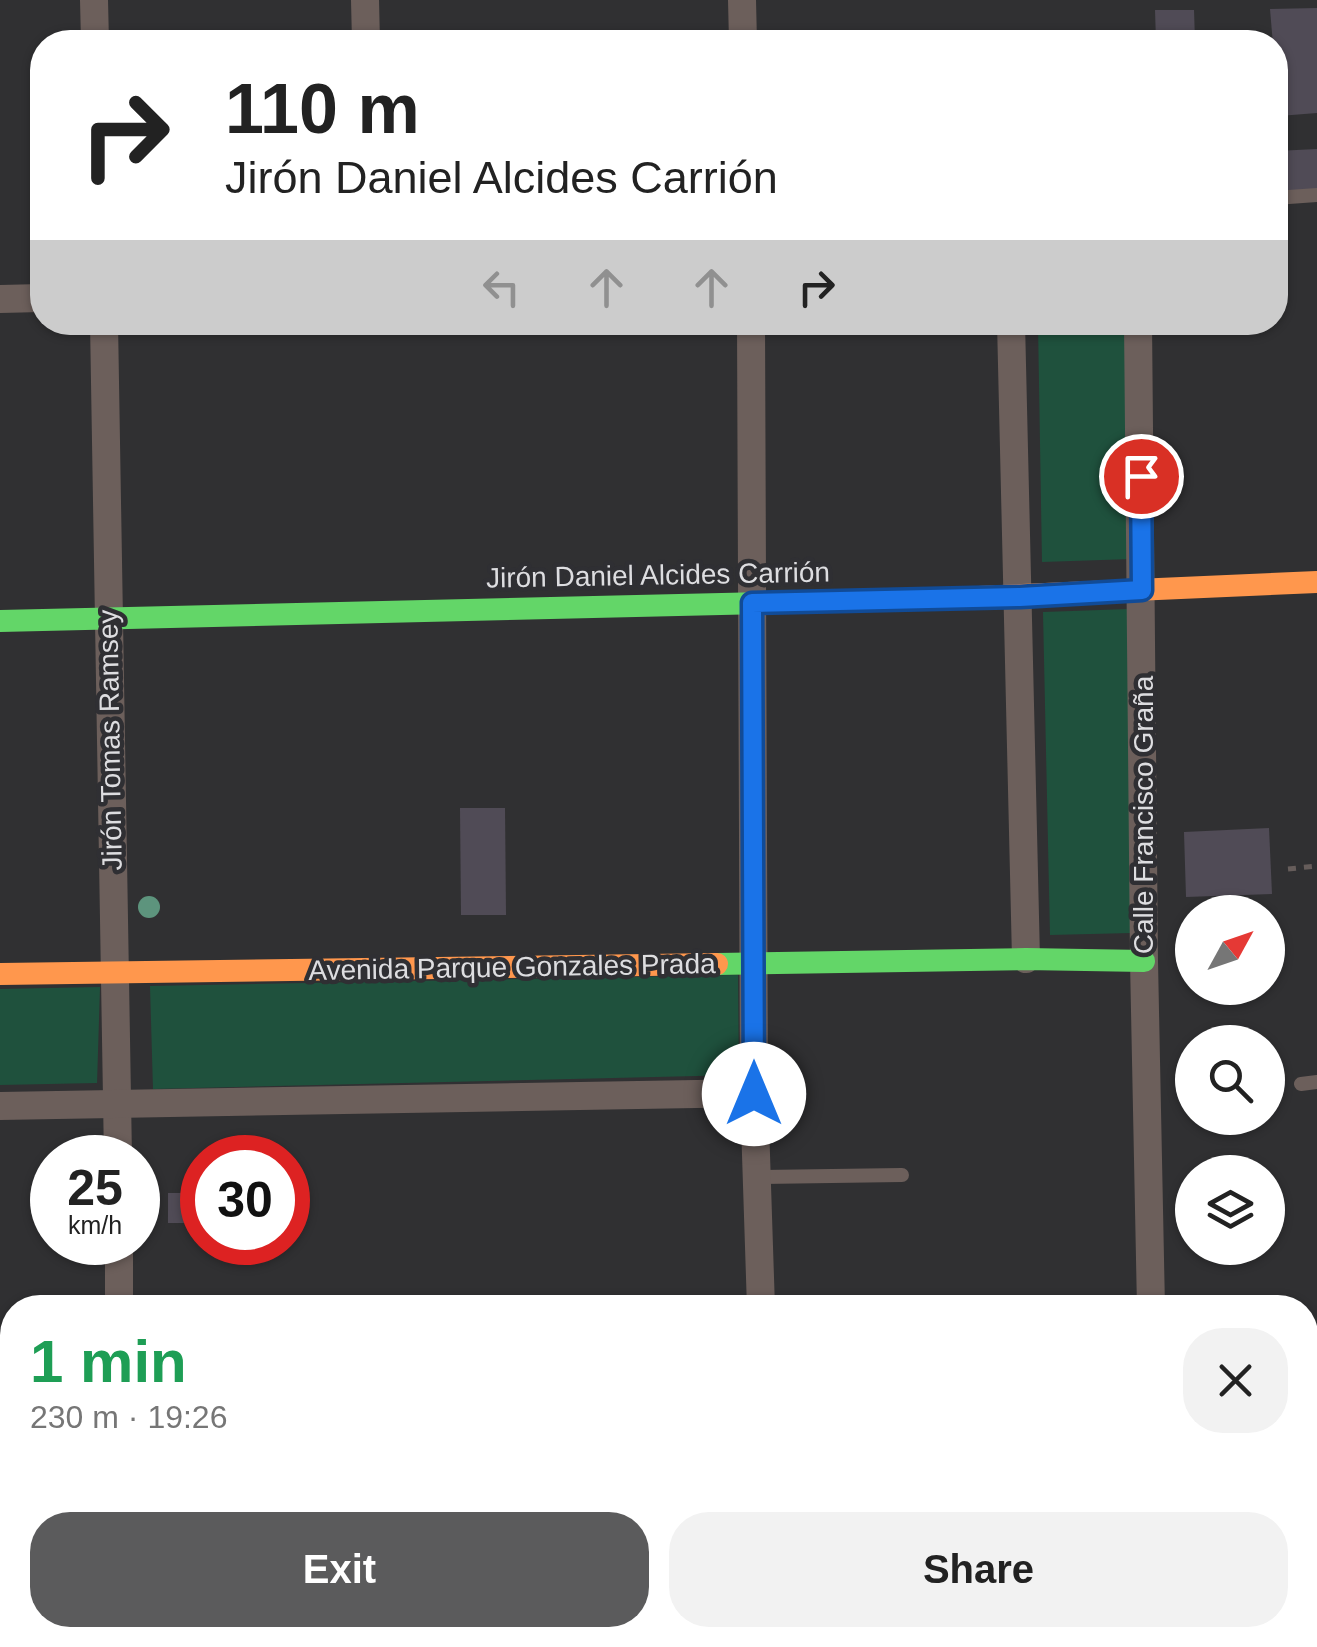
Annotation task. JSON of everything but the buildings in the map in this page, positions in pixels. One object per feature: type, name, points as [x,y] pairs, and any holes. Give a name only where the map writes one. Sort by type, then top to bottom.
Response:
[{"type":"street","points":[[94,0],[95,30]]},
{"type":"street","points":[[365,0],[366,30]]},
{"type":"street","points":[[742,0],[743,30]]},
{"type":"street","points":[[0,299],[30,298]]},
{"type":"street","name":"Jirón Tomas Ramsey","points":[[104,335],[118,1135]]},
{"type":"street","points":[[751,335],[754,1094],[761,1295]]},
{"type":"street","points":[[1011,335],[1026,959]]},
{"type":"street","name":"Calle Francisco Graña","points":[[1138,335],[1151,1295]]},
{"type":"street","name":"Jirón Daniel Alcides Carrión","points":[[0,621],[1020,597],[1317,582]]},
{"type":"street","name":"Avenida Parque Gonzales Prada","points":[[0,974],[1144,960]]},
{"type":"street","points":[[0,1106],[754,1094]]},
{"type":"street","points":[[118,1265],[119,1295]]},
{"type":"lane","points":[[1288,197],[1317,195]]},
{"type":"lane","points":[[757,1177],[902,1175]]},
{"type":"path","points":[[1288,868],[1317,866]]},
{"type":"green space","points":[[1038,335],[1128,335],[1132,559],[1042,562]]},
{"type":"green space","points":[[1129,609],[1132,933],[1050,935],[1043,612]]},
{"type":"green space","points":[[738,975],[739,1075],[153,1089],[150,986]]},
{"type":"green space","points":[[100,987],[97,1083],[0,1085],[0,989]]},
{"type":"traffic: fast","points":[[0,621],[933,599]]},
{"type":"traffic: fast","points":[[717,964],[1144,961]]},
{"type":"traffic: slow","points":[[933,599],[1317,582]]},
{"type":"traffic: slow","points":[[0,974],[717,964]]},
{"type":"route","points":[[754,1094],[752,603],[1142,590],[1141,476]]}]
